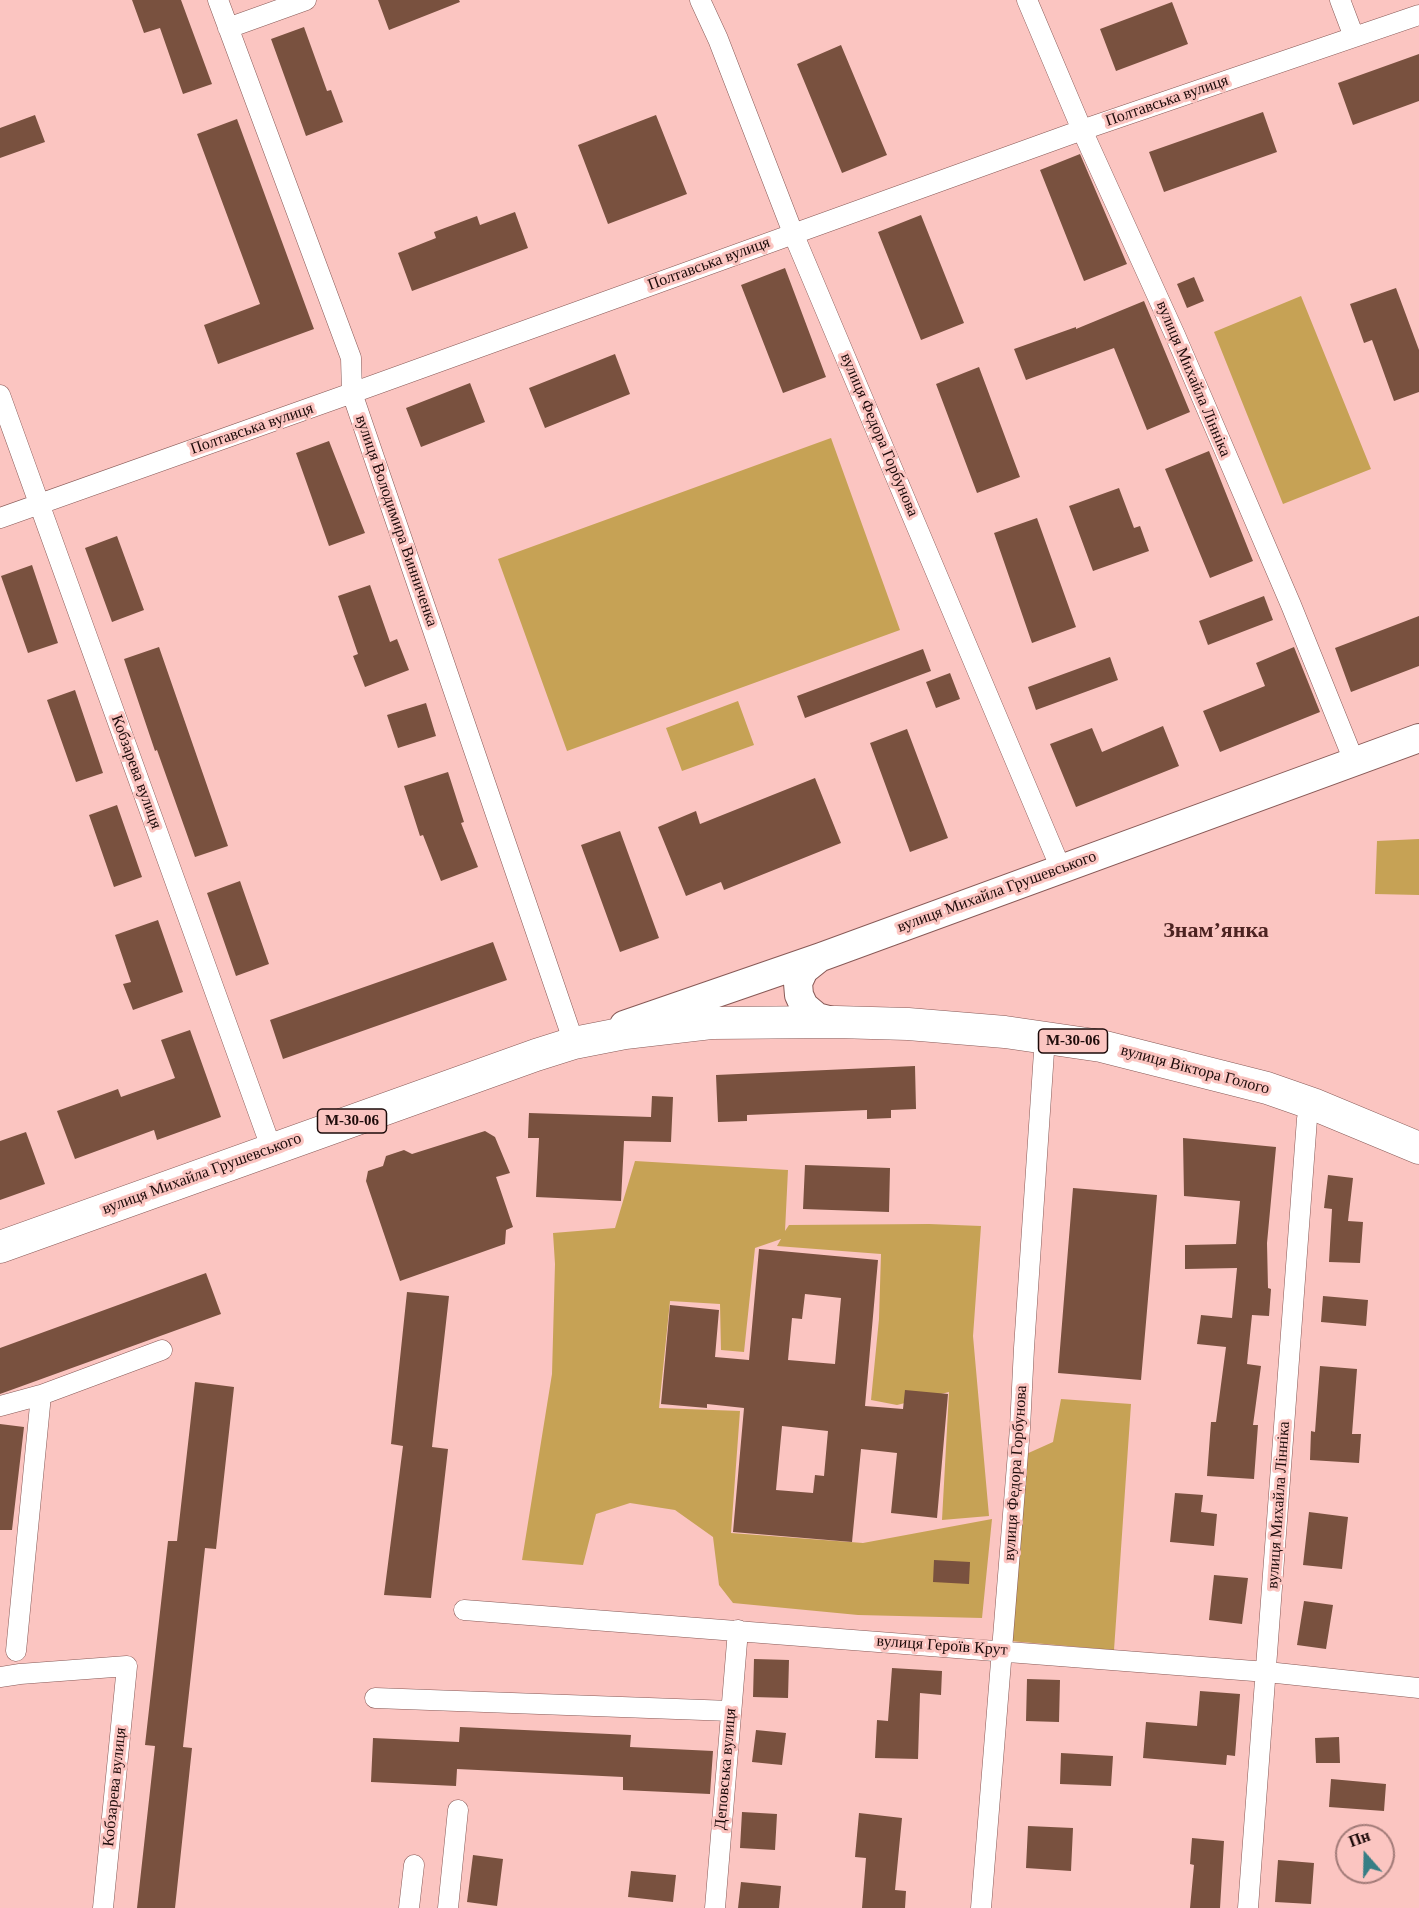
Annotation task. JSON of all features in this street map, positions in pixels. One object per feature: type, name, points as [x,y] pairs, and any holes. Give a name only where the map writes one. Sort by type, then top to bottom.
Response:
[{"type":"main road","name":"вулиця Михайла Грушевського","points":[[0,1247],[499,1067],[820,957],[1419,738]]},
{"type":"main road","points":[[820,957],[804,970],[798,983],[799,995],[804,1006],[817,1017],[836,1022]]},
{"type":"main road","name":"вулиця Віктора Голого","points":[[711,1023],[836,1022],[953,1027],[1045,1037],[1152,1057],[1267,1088],[1313,1104],[1419,1148]]},
{"type":"main road","name":"вулиця Михайла Грушевського","points":[[574,1043],[625,1032],[711,1023]]},
{"type":"street","name":"вулиця Володимира Винниченка","points":[[218,0],[351,358],[352,393],[574,1043]]},
{"type":"street","points":[[228,28],[306,0]]},
{"type":"street","name":"вулиця Федора Горбунова","points":[[700,0],[718,39],[794,233],[1061,869]]},
{"type":"street","name":"вулиця Михайла Лінніка","points":[[1027,0],[1082,130],[1175,335],[1291,605],[1354,761]]},
{"type":"street","points":[[1340,0],[1354,37]]},
{"type":"street","name":"Полтавська вулиця","points":[[0,518],[1082,130],[1419,15]]},
{"type":"street","name":"Кобзарева вулиця","points":[[0,395],[272,1150]]},
{"type":"street","name":"вулиця Федора Горбунова","points":[[981,1908],[1020,1428],[1045,1037]]},
{"type":"street","name":"вулиця Михайла Лінніка","points":[[1248,1908],[1307,1119],[1313,1104]]},
{"type":"street","points":[[0,1406],[41,1395],[162,1350]]},
{"type":"street","points":[[16,1651],[41,1395]]},
{"type":"street","name":"вулиця Героїв Крут","points":[[464,1610],[1267,1672],[1419,1688]]},
{"type":"street","name":"Деповська вулиця","points":[[715,1908],[738,1630]]},
{"type":"street","name":"Кобзарева вулиця","points":[[0,1677],[127,1666],[103,1908]]},
{"type":"street","points":[[375,1698],[731,1711]]},
{"type":"street","points":[[448,1908],[458,1810]]},
{"type":"street","points":[[409,1908],[414,1865]]},
{"type":"shaded area","points":[[1301,296],[1371,469],[1283,504],[1214,332]]},
{"type":"shaded area","points":[[831,438],[900,630],[567,751],[498,559]]},
{"type":"shaded area","points":[[738,701],[754,745],[682,771],[666,728]]},
{"type":"shaded area","points":[[1419,839],[1419,895],[1375,894],[1377,841]]},
{"type":"shaded area","points":[[635,1161],[788,1170],[785,1231],[789,1225],[981,1226],[973,1336],[989,1516],[942,1520],[949,1392],[897,1405],[871,1400],[879,1319],[881,1254],[777,1246],[781,1239],[755,1248],[744,1352],[721,1350],[720,1304],[670,1301],[659,1408],[740,1411],[731,1533],[863,1543],[992,1519],[982,1618],[858,1615],[733,1603],[719,1585],[713,1537],[675,1510],[630,1503],[596,1514],[583,1565],[522,1560],[552,1374],[555,1264],[553,1233],[615,1228]]},
{"type":"shaded area","points":[[1061,1399],[1131,1404],[1114,1650],[1010,1641],[1024,1455],[1053,1442]]},
{"type":"building","points":[[132,0],[181,0],[212,84],[183,94],[160,28],[144,33]]},
{"type":"building","points":[[378,0],[459,0],[460,2],[389,30]]},
{"type":"building","points":[[1172,2],[1188,44],[1116,71],[1100,29]]},
{"type":"building","points":[[304,27],[327,91],[331,90],[343,122],[306,136],[271,39]]},
{"type":"building","points":[[841,45],[887,155],[842,173],[797,64]]},
{"type":"building","points":[[1419,54],[1419,101],[1353,125],[1338,83]]},
{"type":"building","points":[[1263,112],[1277,152],[1164,192],[1149,152]]},
{"type":"building","points":[[35,115],[45,142],[0,158],[0,128]]},
{"type":"building","points":[[656,115],[687,194],[608,224],[578,145]]},
{"type":"building","points":[[237,119],[314,329],[218,364],[204,325],[260,304],[197,134]]},
{"type":"building","points":[[1080,154],[1127,264],[1084,281],[1040,170]]},
{"type":"building","points":[[515,212],[528,248],[412,291],[398,253],[436,238],[434,232],[477,216],[480,225]]},
{"type":"building","points":[[921,215],[964,323],[921,340],[878,232]]},
{"type":"building","points":[[785,268],[826,377],[783,393],[741,285]]},
{"type":"building","points":[[1194,277],[1204,301],[1187,308],[1177,284]]},
{"type":"building","points":[[1396,288],[1419,350],[1419,392],[1394,401],[1372,340],[1364,343],[1350,304]]},
{"type":"building","points":[[1144,301],[1190,412],[1147,430],[1114,348],[1026,380],[1014,349],[1076,327],[1076,329]]},
{"type":"building","points":[[615,354],[630,394],[545,428],[529,388]]},
{"type":"building","points":[[979,367],[1020,477],[977,493],[936,384]]},
{"type":"building","points":[[470,383],[485,422],[421,447],[406,408]]},
{"type":"building","points":[[329,441],[365,533],[329,546],[296,453]]},
{"type":"building","points":[[1209,451],[1253,561],[1210,578],[1165,469]]},
{"type":"building","points":[[1119,488],[1134,528],[1140,526],[1149,551],[1093,571],[1069,506]]},
{"type":"building","points":[[1037,518],[1076,627],[1032,643],[994,533]]},
{"type":"building","points":[[117,536],[144,610],[112,622],[85,548]]},
{"type":"building","points":[[32,565],[58,643],[28,653],[1,576]]},
{"type":"building","points":[[370,585],[390,642],[397,639],[409,670],[365,687],[353,656],[358,654],[338,596]]},
{"type":"building","points":[[1264,596],[1273,620],[1208,645],[1199,621]]},
{"type":"building","points":[[1419,616],[1419,666],[1351,692],[1335,648]]},
{"type":"building","points":[[159,647],[228,846],[195,857],[157,750],[155,751],[124,659]]},
{"type":"building","points":[[1294,647],[1320,712],[1220,752],[1203,711],[1265,686],[1256,663]]},
{"type":"building","points":[[923,649],[931,671],[805,718],[797,696]]},
{"type":"building","points":[[1110,657],[1118,680],[1036,710],[1028,687]]},
{"type":"building","points":[[950,673],[960,699],[936,708],[926,682]]},
{"type":"building","points":[[75,690],[103,773],[76,782],[47,700]]},
{"type":"building","points":[[426,703],[436,736],[398,748],[387,715]]},
{"type":"building","points":[[1163,726],[1179,766],[1076,807],[1050,744],[1092,728],[1102,752]]},
{"type":"building","points":[[907,729],[948,838],[910,852],[870,743]]},
{"type":"building","points":[[448,772],[464,822],[461,823],[478,867],[441,881],[423,835],[420,836],[404,786]]},
{"type":"building","points":[[815,778],[841,843],[724,890],[721,882],[686,896],[658,827],[696,811],[700,824]]},
{"type":"building","points":[[117,805],[142,877],[114,887],[89,815]]},
{"type":"building","points":[[620,831],[659,938],[620,952],[581,845]]},
{"type":"building","points":[[240,881],[269,964],[236,976],[207,893]]},
{"type":"building","points":[[158,920],[183,992],[133,1010],[123,984],[131,982],[115,935]]},
{"type":"building","points":[[493,942],[507,980],[283,1059],[270,1020]]},
{"type":"building","points":[[190,1030],[221,1117],[157,1140],[154,1130],[75,1159],[57,1111],[118,1089],[121,1097],[175,1078],[161,1040]]},
{"type":"building","points":[[915,1066],[916,1109],[891,1110],[891,1118],[867,1119],[867,1110],[747,1115],[747,1121],[718,1122],[716,1075]]},
{"type":"building","points":[[652,1096],[673,1097],[671,1142],[624,1141],[621,1201],[536,1197],[539,1138],[528,1138],[529,1113],[651,1117]]},
{"type":"building","points":[[485,1131],[495,1137],[510,1173],[496,1177],[513,1227],[506,1230],[505,1244],[400,1281],[366,1181],[368,1171],[383,1166],[386,1156],[404,1150],[412,1154]]},
{"type":"building","points":[[26,1132],[45,1184],[0,1200],[0,1141]]},
{"type":"building","points":[[1183,1138],[1276,1147],[1267,1243],[1268,1288],[1271,1289],[1269,1316],[1252,1315],[1247,1364],[1261,1366],[1253,1425],[1258,1425],[1254,1479],[1207,1476],[1211,1422],[1216,1422],[1226,1347],[1197,1344],[1201,1315],[1232,1318],[1237,1268],[1185,1269],[1185,1245],[1236,1244],[1240,1201],[1184,1196]]},
{"type":"building","points":[[805,1165],[890,1168],[889,1212],[803,1209]]},
{"type":"building","points":[[1328,1175],[1353,1178],[1348,1221],[1363,1222],[1360,1263],[1329,1262],[1332,1209],[1324,1208]]},
{"type":"building","points":[[1073,1188],[1157,1195],[1141,1380],[1058,1373]]},
{"type":"building","points":[[759,1249],[878,1260],[865,1406],[903,1409],[905,1390],[948,1394],[937,1518],[891,1513],[897,1453],[861,1449],[852,1542],[733,1532],[744,1408],[707,1404],[707,1408],[661,1404],[670,1305],[719,1310],[715,1357],[749,1360]],"holes":[[[805,1294],[841,1298],[835,1364],[788,1360],[792,1318],[802,1319]],[[782,1426],[828,1431],[824,1476],[815,1475],[813,1493],[776,1490]]]},
{"type":"building","points":[[206,1273],[221,1314],[0,1394],[0,1348]]},
{"type":"building","points":[[407,1292],[449,1296],[432,1447],[448,1449],[431,1598],[384,1595],[403,1446],[391,1444]]},
{"type":"building","points":[[1323,1296],[1368,1300],[1366,1326],[1321,1322]]},
{"type":"building","points":[[1320,1366],[1357,1369],[1352,1434],[1361,1434],[1359,1463],[1310,1460],[1311,1431],[1315,1432]]},
{"type":"building","points":[[195,1382],[234,1387],[216,1549],[205,1548],[183,1747],[192,1748],[175,1908],[137,1908],[155,1746],[145,1745],[168,1541],[177,1541]]},
{"type":"building","points":[[0,1424],[24,1427],[12,1530],[0,1530]]},
{"type":"building","points":[[1175,1493],[1203,1495],[1201,1512],[1217,1514],[1214,1546],[1170,1542]]},
{"type":"building","points":[[1309,1512],[1348,1517],[1342,1569],[1303,1565]]},
{"type":"building","points":[[934,1560],[970,1562],[969,1584],[933,1582]]},
{"type":"building","points":[[1214,1575],[1248,1578],[1242,1624],[1209,1620]]},
{"type":"building","points":[[1304,1601],[1333,1605],[1326,1649],[1297,1645]]},
{"type":"building","points":[[754,1659],[789,1660],[788,1698],[753,1697]]},
{"type":"building","points":[[892,1668],[942,1671],[941,1695],[920,1693],[918,1759],[875,1758],[877,1720],[888,1721]]},
{"type":"building","points":[[1027,1679],[1060,1680],[1059,1722],[1026,1721]]},
{"type":"building","points":[[1200,1691],[1240,1694],[1235,1756],[1227,1755],[1226,1765],[1143,1758],[1146,1722],[1197,1726]]},
{"type":"building","points":[[460,1727],[631,1735],[630,1747],[713,1751],[710,1794],[623,1790],[623,1777],[457,1769],[456,1786],[371,1782],[373,1738],[459,1742]]},
{"type":"building","points":[[756,1730],[786,1733],[782,1765],[752,1762]]},
{"type":"building","points":[[1339,1737],[1340,1763],[1316,1763],[1315,1738]]},
{"type":"building","points":[[1061,1753],[1113,1756],[1111,1786],[1060,1784]]},
{"type":"building","points":[[1331,1779],[1386,1784],[1384,1811],[1329,1807]]},
{"type":"building","points":[[742,1812],[777,1814],[775,1850],[740,1848]]},
{"type":"building","points":[[859,1813],[902,1818],[895,1890],[906,1891],[905,1908],[862,1908],[866,1858],[855,1857]]},
{"type":"building","points":[[1028,1826],[1073,1828],[1071,1871],[1026,1868]]},
{"type":"building","points":[[1192,1838],[1224,1841],[1220,1908],[1190,1908],[1194,1865],[1190,1864]]},
{"type":"building","points":[[473,1855],[503,1859],[497,1906],[467,1902]]},
{"type":"building","points":[[1278,1860],[1314,1863],[1311,1904],[1275,1902]]},
{"type":"building","points":[[631,1871],[676,1875],[673,1902],[628,1897]]},
{"type":"building","points":[[741,1882],[781,1886],[779,1908],[738,1908]]},
{"type":"district","name":"Знам’янка","points":[[1216,931]]}]
